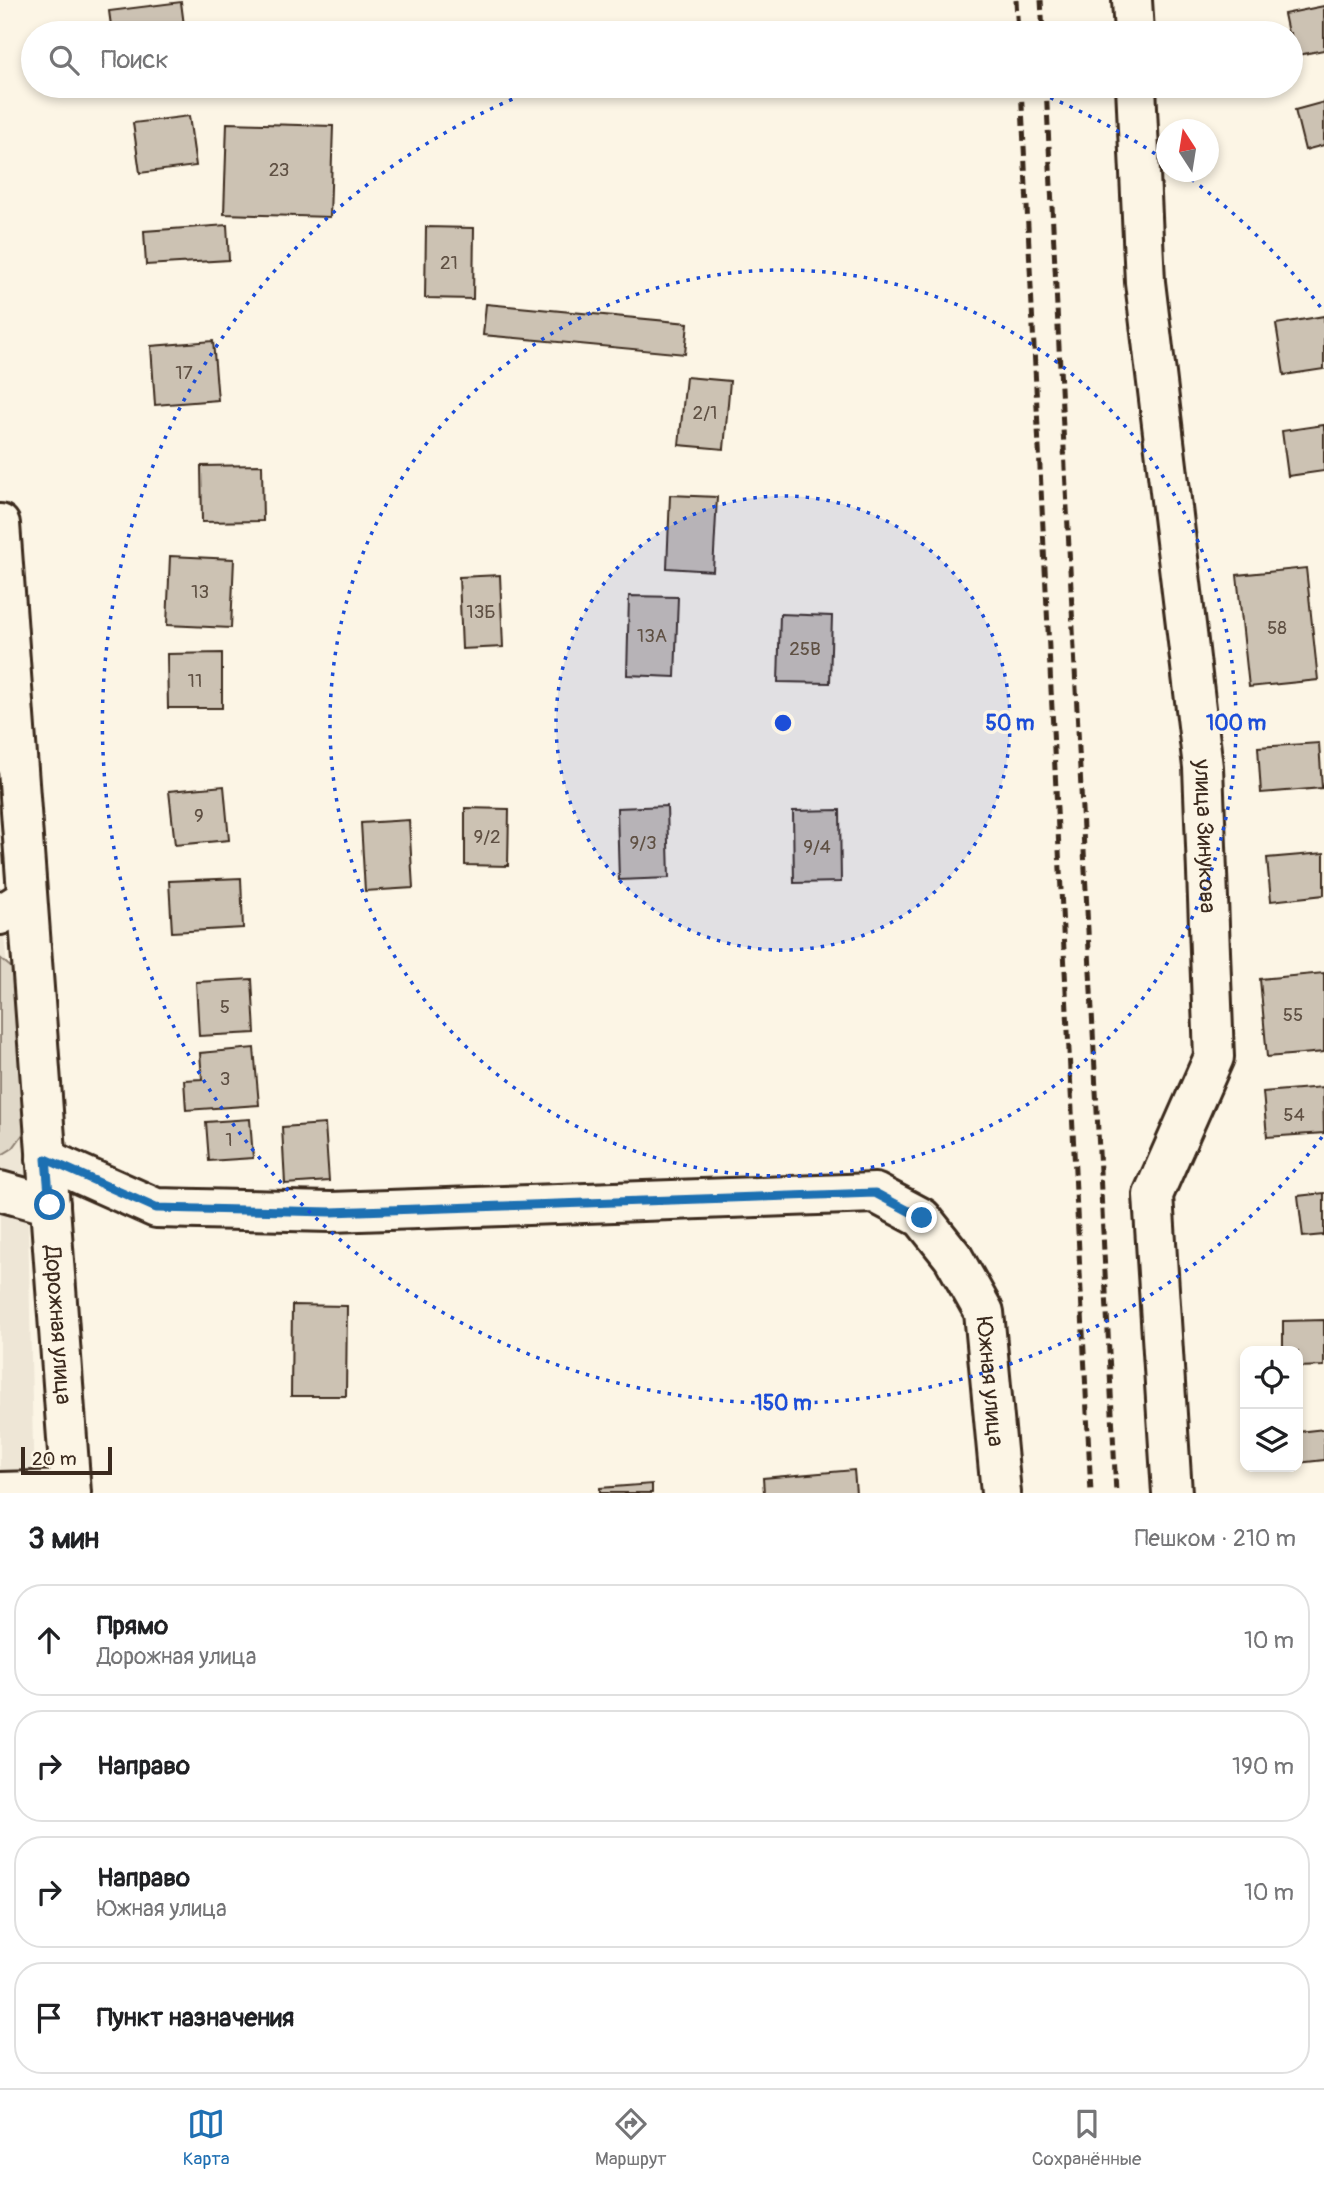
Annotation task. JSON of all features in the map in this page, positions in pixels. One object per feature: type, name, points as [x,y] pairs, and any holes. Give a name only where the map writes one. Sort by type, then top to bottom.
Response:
[{"type":"street","points":[[1132,0],[1133,21]]},
{"type":"street","name":"улица Зинукова","points":[[1137,98],[1145,282],[1203,767],[1214,1057],[1153,1195],[1172,1493]]},
{"type":"street","name":"Дорожная улица","points":[[0,524],[14,907],[46,1159],[71,1491]]},
{"type":"street","name":"Южная улица","points":[[46,1159],[156,1208],[331,1212],[875,1193],[922,1218],[953,1257],[984,1311],[1002,1493]]},
{"type":"street","points":[[0,1191],[50,1205]]},
{"type":"street","points":[[0,1492],[71,1491]]},
{"type":"shaded area","points":[[0,893],[27,1175],[34,1493],[0,1493]]},
{"type":"shaded area","points":[[0,958],[13,969],[26,1130],[13,1148],[0,1156]]},
{"type":"building","points":[[181,2],[183,21],[110,21],[109,11]]},
{"type":"building","points":[[1324,6],[1324,50],[1303,54],[1303,21],[1285,21],[1284,14]]},
{"type":"building","points":[[1324,102],[1324,145],[1305,150],[1295,110]]},
{"type":"building","points":[[189,116],[196,166],[140,173],[133,123]]},
{"type":"building","points":[[227,123],[333,126],[330,217],[224,214]]},
{"type":"building","points":[[227,225],[229,260],[146,265],[144,231]]},
{"type":"building","points":[[426,227],[474,228],[473,299],[425,298]]},
{"type":"building","points":[[486,304],[688,323],[685,354],[483,335]]},
{"type":"building","points":[[1324,316],[1324,369],[1284,375],[1276,324]]},
{"type":"building","points":[[213,341],[218,400],[155,405],[151,346]]},
{"type":"building","points":[[686,377],[730,381],[724,449],[679,445]]},
{"type":"building","points":[[1324,425],[1324,471],[1288,476],[1282,431]]},
{"type":"building","points":[[262,465],[263,521],[202,522],[201,466]]},
{"type":"building","points":[[670,495],[717,497],[713,571],[667,568]]},
{"type":"building","points":[[170,556],[234,559],[231,628],[167,625]]},
{"type":"building","points":[[1306,568],[1318,680],[1249,687],[1237,575]]},
{"type":"building","points":[[500,575],[503,647],[462,649],[459,577]]},
{"type":"building","points":[[629,596],[678,597],[675,677],[627,675]]},
{"type":"building","points":[[780,614],[832,616],[830,683],[778,682]]},
{"type":"building","points":[[222,653],[222,708],[168,708],[167,654]]},
{"type":"building","points":[[1319,743],[1322,788],[1261,793],[1258,747]]},
{"type":"building","points":[[224,786],[229,840],[175,845],[169,791]]},
{"type":"building","points":[[667,806],[669,878],[619,880],[617,808]]},
{"type":"building","points":[[465,808],[509,809],[508,866],[465,865]]},
{"type":"building","points":[[840,810],[841,882],[794,883],[793,811]]},
{"type":"building","points":[[409,820],[413,888],[365,891],[361,823]]},
{"type":"building","points":[[1324,853],[1324,895],[1271,901],[1267,858]]},
{"type":"building","points":[[241,878],[243,928],[172,932],[169,881]]},
{"type":"building","points":[[1324,973],[1324,1052],[1267,1057],[1260,979]]},
{"type":"building","points":[[252,979],[255,1033],[199,1036],[196,982]]},
{"type":"building","points":[[254,1048],[259,1105],[186,1110],[184,1080],[202,1079],[200,1053]]},
{"type":"building","points":[[1323,1087],[1324,1133],[1267,1137],[1263,1092]]},
{"type":"building","points":[[250,1119],[253,1158],[209,1161],[206,1122]]},
{"type":"building","points":[[325,1124],[329,1181],[285,1184],[282,1127]]},
{"type":"building","points":[[1324,1193],[1324,1235],[1303,1237],[1298,1196]]},
{"type":"building","points":[[292,1305],[347,1306],[346,1396],[291,1396]]},
{"type":"building","points":[[1324,1320],[1324,1366],[1303,1367],[1303,1346],[1283,1346],[1283,1321]]},
{"type":"building","points":[[1324,1429],[1324,1460],[1303,1462],[1303,1431]]},
{"type":"building","points":[[854,1470],[856,1493],[764,1493],[763,1478]]},
{"type":"building","points":[[652,1484],[652,1493],[600,1493],[600,1488]]},
{"type":"railway","points":[[1016,0],[1017,21]]},
{"type":"railway","points":[[1041,0],[1042,21]]},
{"type":"railway","points":[[1022,98],[1091,1493]]},
{"type":"railway","points":[[1047,98],[1116,1493]]},
{"type":"route","points":[[50,1205],[46,1159],[156,1208],[331,1212],[875,1193],[922,1218]]}]
